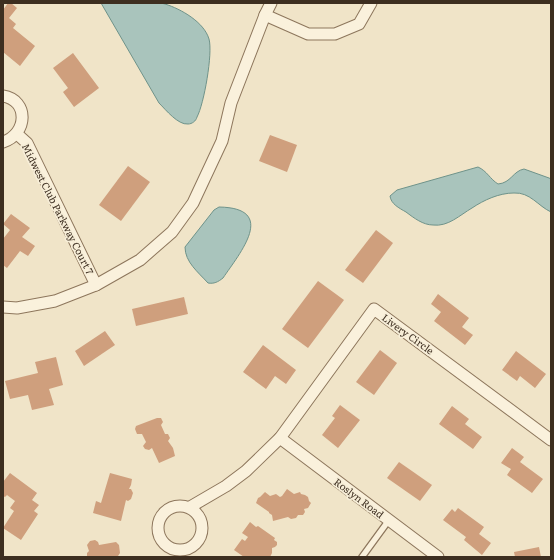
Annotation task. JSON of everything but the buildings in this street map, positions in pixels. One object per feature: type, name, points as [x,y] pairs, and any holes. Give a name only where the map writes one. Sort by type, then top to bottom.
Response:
[{"type":"street","name":"Midwest Club Parkway Court 7","points":[[3,307],[17,308],[55,301],[96,285],[140,260],[172,232],[193,204],[222,140],[231,103],[270,3]]},
{"type":"street","points":[[265,15],[308,34],[335,34],[360,24],[371,3]]},
{"type":"street","name":"Midwest Club Parkway Court 7","points":[[3,96],[13,100],[22,112],[21,127],[17,134],[11,139],[3,142]]},
{"type":"street","name":"Midwest Club Parkway Court 7","points":[[17,134],[27,143],[96,285]]},
{"type":"street","name":"Livery Circle","points":[[280,438],[374,309],[551,440]]},
{"type":"street","points":[[190,507],[200,517],[202,523],[201,537],[191,548],[176,550],[169,548],[163,543],[159,536],[158,521],[162,514],[174,506],[182,505],[190,507],[226,486],[246,471],[280,438]]},
{"type":"street","name":"Roslyn Road","points":[[280,438],[438,557]]},
{"type":"lane","points":[[362,557],[389,520]]},
{"type":"water","points":[[101,3],[163,3],[185,13],[202,27],[209,39],[210,55],[200,110],[194,122],[184,124],[180,122],[159,103]]},
{"type":"water","points":[[478,167],[498,184],[506,182],[517,172],[524,169],[551,179],[551,212],[525,195],[520,193],[508,193],[487,200],[449,222],[433,225],[426,224],[415,219],[396,206],[391,199],[390,196],[397,190]]},
{"type":"water","points":[[219,207],[237,209],[247,215],[251,223],[250,234],[245,245],[223,278],[216,282],[208,283],[196,271],[190,262],[187,257],[185,247],[214,210]]}]
